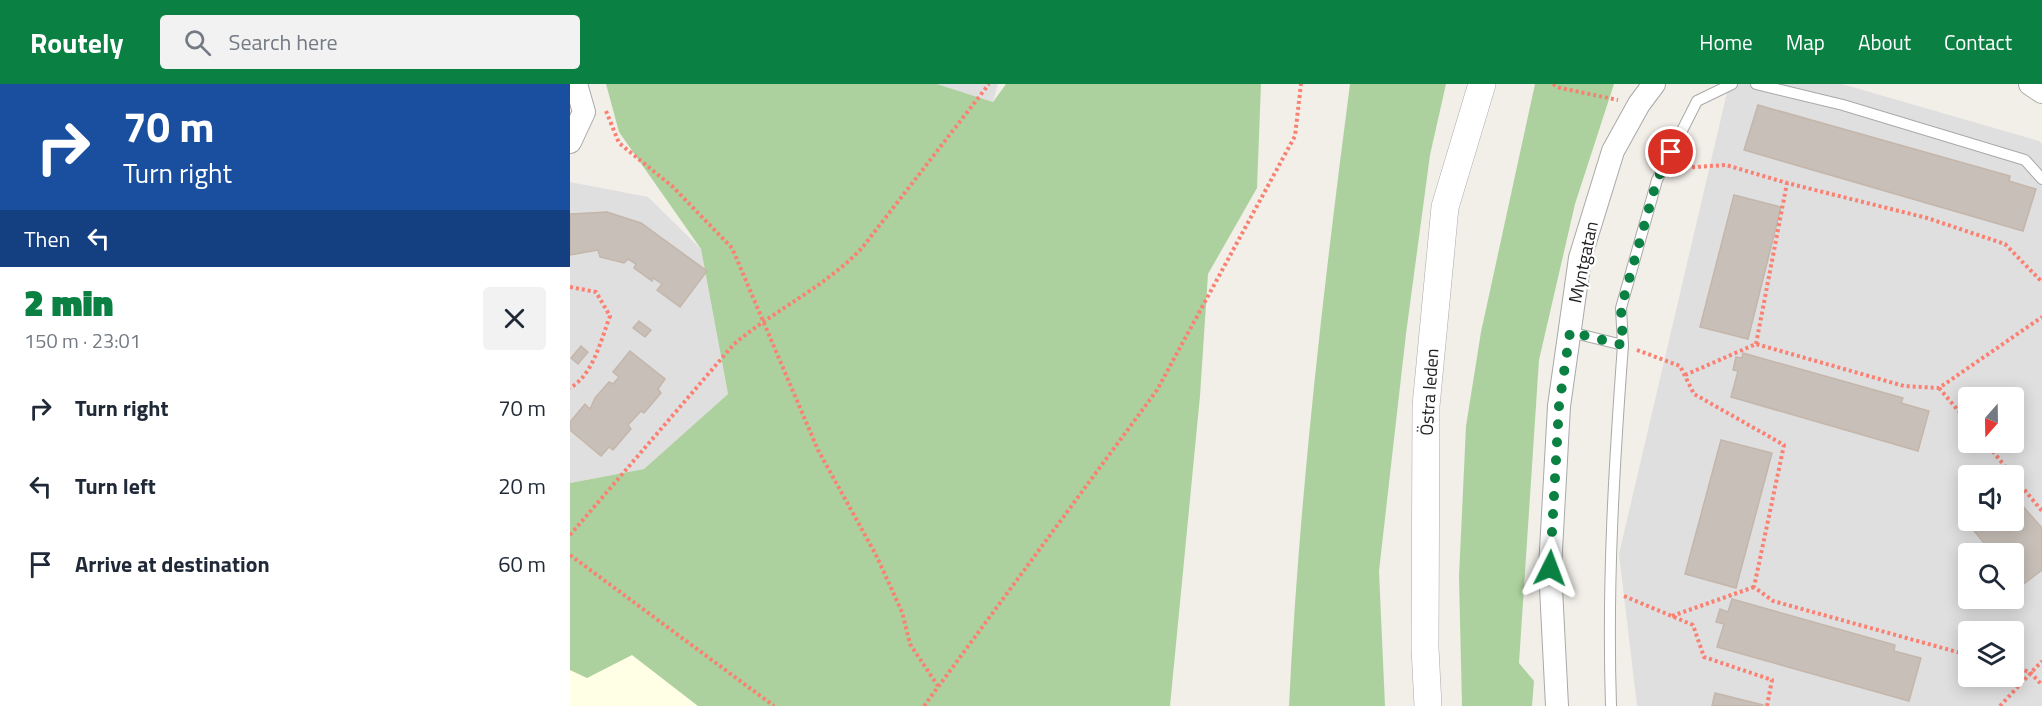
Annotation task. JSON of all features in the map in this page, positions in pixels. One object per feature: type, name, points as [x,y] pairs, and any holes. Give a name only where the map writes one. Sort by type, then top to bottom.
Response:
[{"type":"street","points":[[570,142],[584,112],[576,84]]},
{"type":"street","name":"Östra leden","points":[[1428,706],[1425,648],[1426,406],[1445,207],[1482,84]]},
{"type":"street","name":"Myntgatan","points":[[1557,706],[1550,568],[1559,406],[1580,258],[1613,151],[1639,104],[1654,84]]},
{"type":"street","points":[[2030,84],[2042,92]]},
{"type":"lane","points":[[1611,706],[1609,589],[1612,493],[1623,345],[1621,308],[1657,180],[1697,101],[1732,84]]},
{"type":"lane","points":[[1756,84],[1844,105],[2025,160],[2042,179]]},
{"type":"lane","points":[[1570,332],[1623,345]]},
{"type":"path","points":[[570,535],[734,344],[761,321],[842,270],[862,248],[989,84]]},
{"type":"path","points":[[924,706],[1157,390],[1295,136],[1301,84]]},
{"type":"path","points":[[1552,84],[1560,88],[1639,104]]},
{"type":"path","points":[[604,107],[619,143],[673,187],[732,248],[761,321],[818,450],[880,564],[902,612],[910,644],[938,686]]},
{"type":"path","points":[[1663,169],[1726,165],[1786,183],[1927,218],[2005,244],[2042,282]]},
{"type":"path","points":[[1756,344],[1786,183]]},
{"type":"path","points":[[570,287],[596,292],[610,316],[598,348],[580,382],[570,388]]},
{"type":"path","points":[[1685,375],[1756,344],[1904,386],[1939,388],[2042,317]]},
{"type":"path","points":[[1623,345],[1680,366],[1694,394],[1784,445],[1754,587]]},
{"type":"path","points":[[1939,388],[1958,410]]},
{"type":"path","points":[[1994,453],[2004,465]]},
{"type":"path","points":[[2024,489],[2042,511]]},
{"type":"path","points":[[570,555],[774,706]]},
{"type":"path","points":[[1672,616],[1754,587]]},
{"type":"path","points":[[1754,587],[1773,601],[1958,652]]},
{"type":"path","points":[[1609,589],[1693,625],[1704,657],[1772,680],[1767,706]]},
{"type":"path","points":[[2000,706],[2042,661]]},
{"type":"path","points":[[2024,670],[2030,672],[2042,686]]},
{"type":"shaded area","points":[[937,84],[998,84],[993,102]]},
{"type":"shaded area","points":[[1729,84],[1842,84],[2039,141],[2042,144],[2042,706],[1637,706],[1619,554]]},
{"type":"shaded area","points":[[570,182],[648,197],[701,249],[728,394],[644,469],[570,483]]},
{"type":"shaded area","points":[[632,655],[698,706],[570,706],[570,670],[587,678]]},
{"type":"green space","points":[[606,84],[937,84],[993,102],[1006,84],[1261,84],[1257,188],[1208,274],[1200,396],[1170,706],[698,706],[632,655],[587,678],[570,670],[570,483],[644,469],[728,394],[701,249],[619,132]]},
{"type":"green space","points":[[1350,84],[1446,84],[1430,155],[1406,334],[1379,571],[1385,706],[1289,706],[1299,550],[1313,395]]},
{"type":"green space","points":[[1535,84],[1614,84],[1575,204],[1539,360],[1519,663],[1534,681],[1532,706],[1462,706],[1459,577],[1466,426],[1481,332]]},
{"type":"building","points":[[1758,105],[2010,176],[2009,181],[2036,189],[2023,231],[1744,150]]},
{"type":"building","points":[[1734,195],[1781,207],[1748,339],[1700,327]]},
{"type":"building","points":[[607,212],[641,223],[707,271],[680,307],[657,290],[662,284],[653,278],[652,281],[634,268],[636,264],[628,259],[624,263],[600,257],[598,250],[570,255],[570,214]]},
{"type":"building","points":[[639,321],[651,330],[645,337],[633,328]]},
{"type":"building","points":[[581,346],[588,352],[578,364],[571,358]]},
{"type":"building","points":[[630,351],[665,379],[658,389],[661,393],[644,413],[641,411],[628,425],[631,429],[613,450],[609,447],[601,456],[570,430],[570,422],[585,404],[590,409],[595,398],[609,382],[613,384],[619,377],[613,372]]},
{"type":"building","points":[[1743,353],[1903,398],[1901,403],[1929,411],[1918,451],[1731,397],[1738,371],[1733,370],[1736,357],[1742,358]]},
{"type":"building","points":[[1721,440],[1772,453],[1736,588],[1685,574]]},
{"type":"building","points":[[2024,508],[2042,528],[2042,570],[2024,584],[2024,543],[1984,543],[1974,531],[2024,531]]},
{"type":"building","points":[[1732,599],[1895,645],[1894,651],[1921,658],[1909,701],[1717,647],[1724,624],[1716,622],[1720,609],[1728,612]]},
{"type":"building","points":[[1715,693],[1763,705],[1712,706]]},
{"type":"route","points":[[1550,568],[1559,406],[1570,332],[1623,345],[1621,308],[1657,180],[1671,152]]}]
